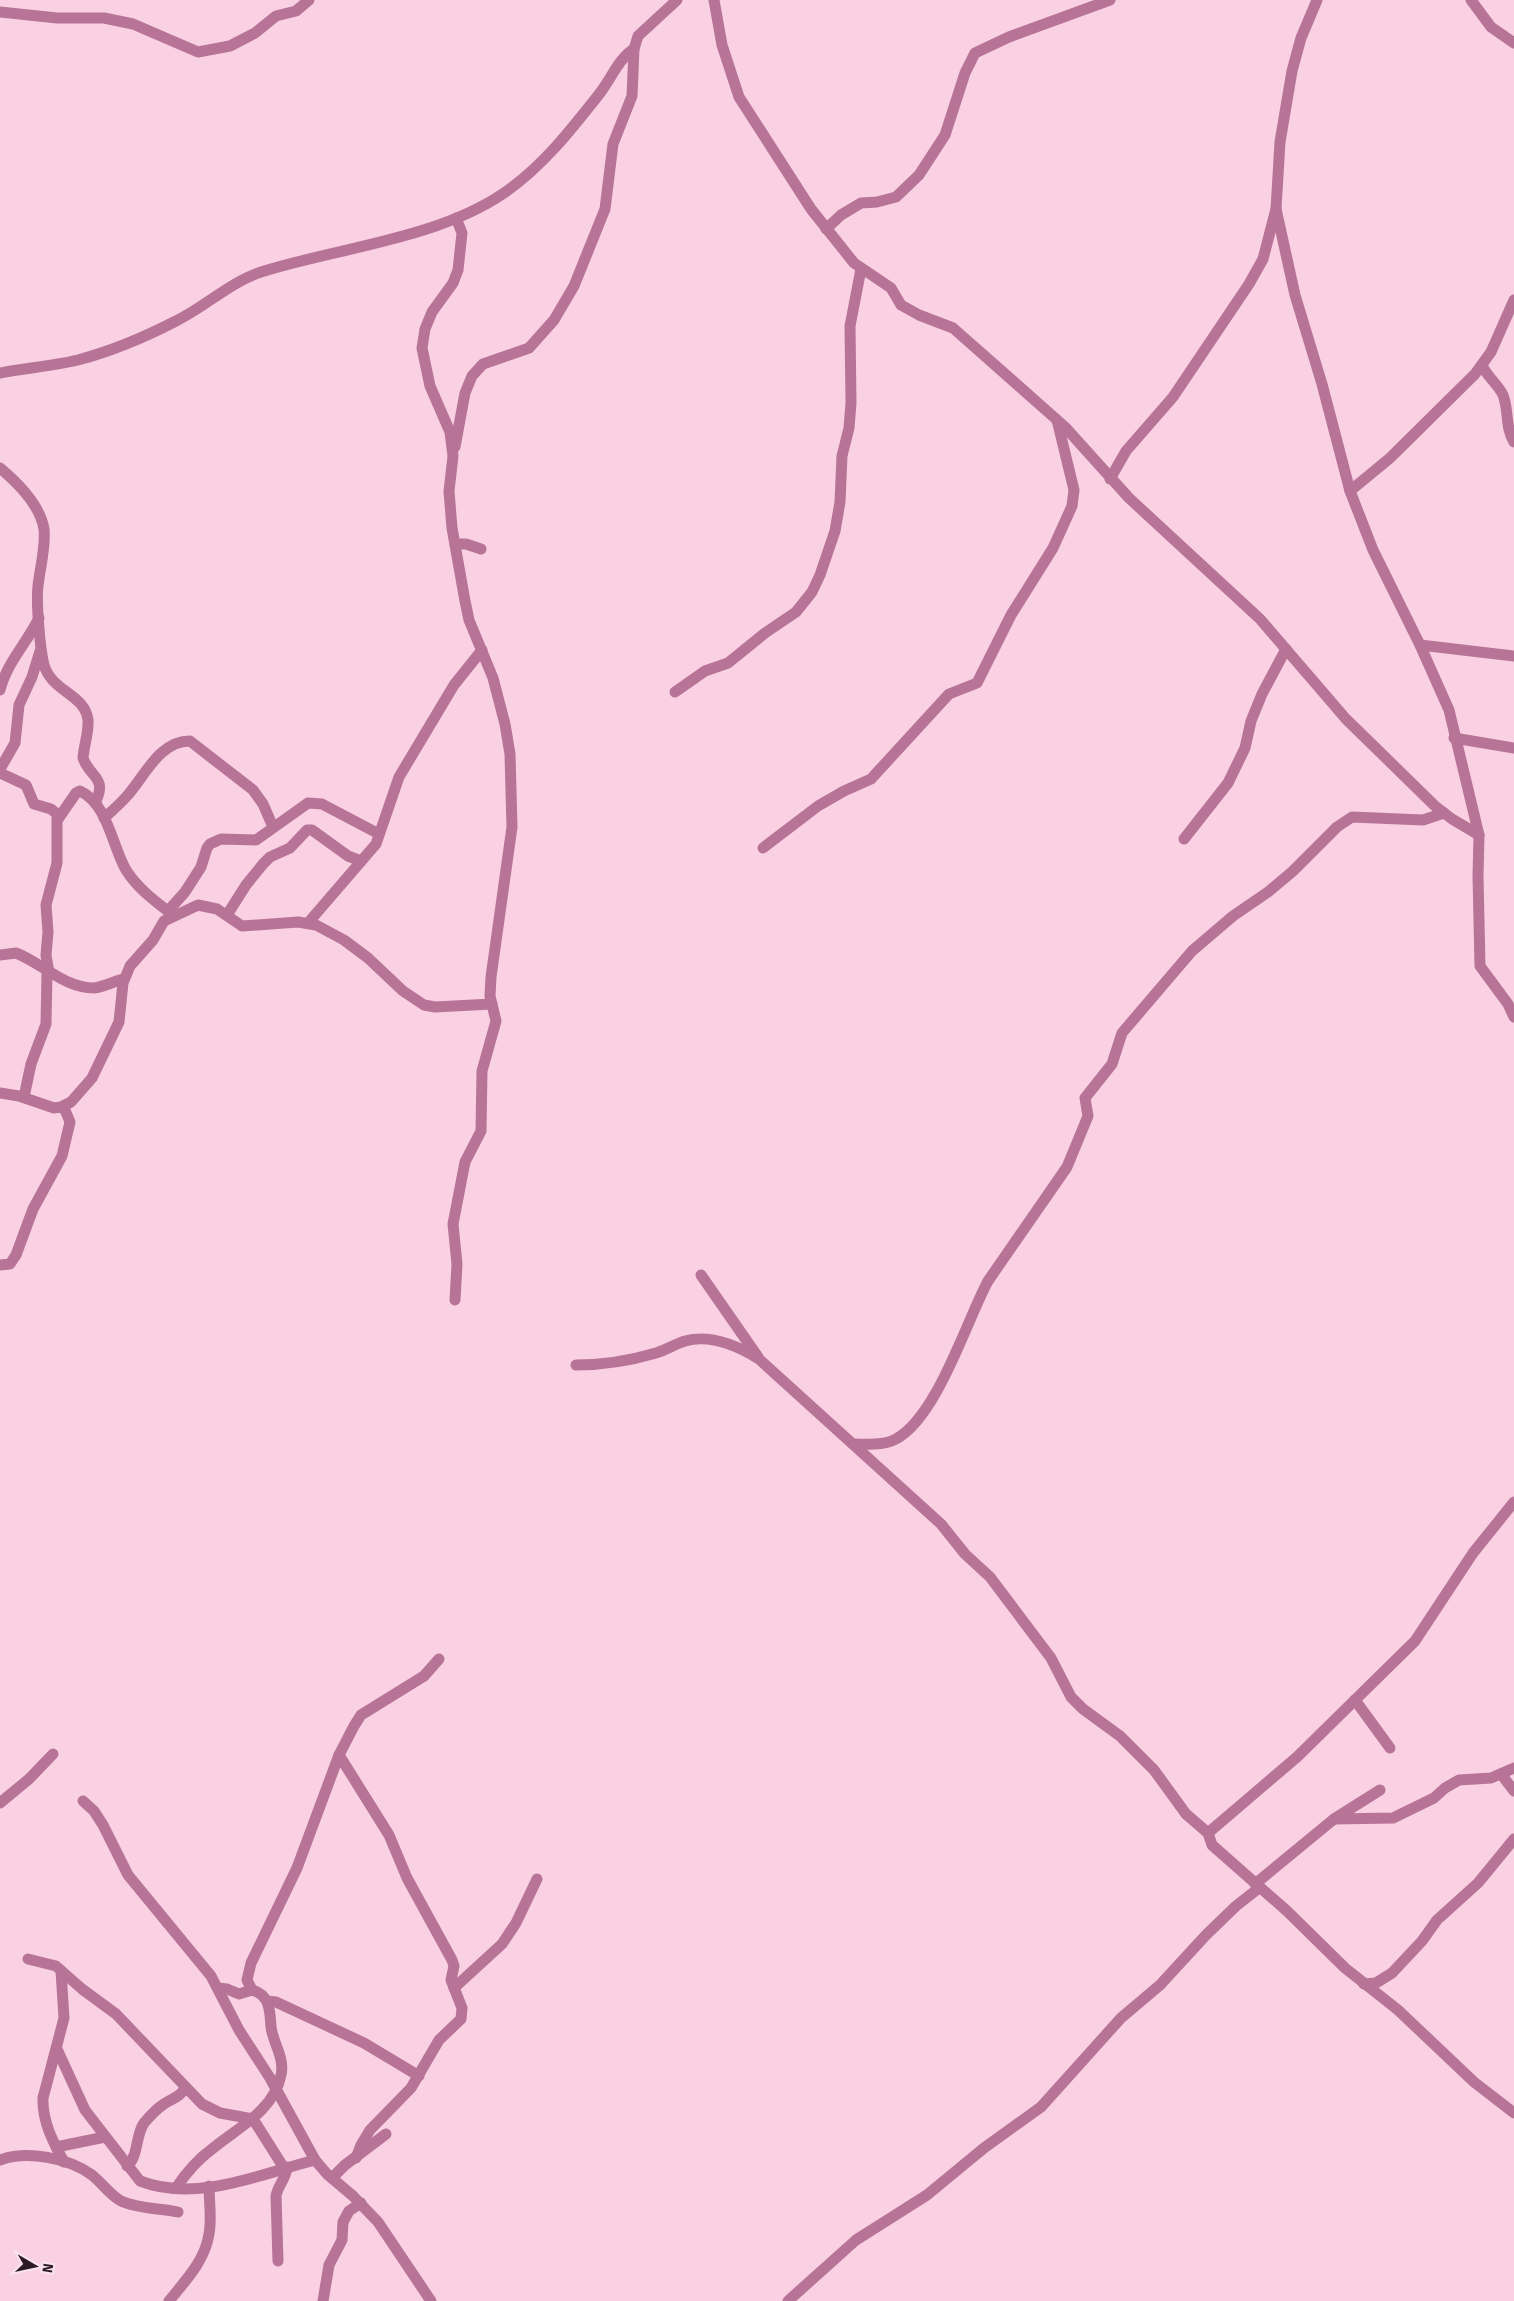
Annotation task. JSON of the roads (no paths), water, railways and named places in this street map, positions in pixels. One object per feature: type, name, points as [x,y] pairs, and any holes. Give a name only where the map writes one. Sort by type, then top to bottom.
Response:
[{"type":"street","points":[[0,12],[57,18],[104,18],[132,24],[198,52],[206,52],[240,41],[276,16],[296,11],[309,0]]},
{"type":"street","points":[[455,1300],[457,1264],[453,1224],[465,1162],[481,1131],[482,1071],[496,1021],[492,1004],[491,977],[512,827],[512,789],[505,724],[490,666],[469,620],[455,544],[449,491],[453,456],[465,393],[472,376],[483,364],[529,348],[554,320],[574,286],[605,209],[613,144],[632,96],[634,49],[638,36],[677,0]]},
{"type":"street","points":[[714,0],[722,45],[739,97],[826,229],[861,269],[892,288],[901,305],[918,315],[953,328],[1057,420],[1110,479],[1260,619],[1346,719],[1444,813],[1480,834]]},
{"type":"street","points":[[826,229],[841,215],[861,203],[877,202],[896,197],[920,175],[945,135],[965,73],[976,53],[1009,37],[1110,0]]},
{"type":"street","points":[[1110,479],[1126,451],[1172,397],[1249,284],[1263,259],[1276,209],[1280,142],[1292,71],[1301,38],[1317,0]]},
{"type":"street","points":[[1471,0],[1491,27],[1514,44]]},
{"type":"street","points":[[0,373],[78,360],[105,351],[150,334],[188,316],[243,279],[456,218],[502,194],[528,175],[580,119],[610,80],[626,54],[634,49]]},
{"type":"street","points":[[1276,209],[1295,295],[1322,384],[1350,491],[1373,550],[1420,645],[1448,710],[1480,834],[1478,876],[1480,966],[1508,1004],[1514,1017]]},
{"type":"street","points":[[453,456],[448,426],[430,386],[422,348],[425,329],[432,312],[453,283],[458,270],[462,233],[456,218]]},
{"type":"street","points":[[675,692],[705,671],[728,663],[765,633],[796,612],[812,592],[820,576],[835,531],[840,502],[842,456],[851,403],[850,326],[861,269]]},
{"type":"street","points":[[1350,491],[1376,472],[1431,420],[1482,365],[1491,352],[1514,300]]},
{"type":"street","points":[[1482,365],[1490,380],[1502,393],[1510,435],[1514,442]]},
{"type":"street","points":[[763,848],[818,806],[844,790],[871,779],[949,694],[976,683],[1011,615],[1052,548],[1072,506],[1074,490],[1057,420]]},
{"type":"street","points":[[0,468],[28,497],[44,527],[37,596],[44,666],[50,680],[78,701],[86,712],[88,725],[83,758],[100,782],[99,796],[95,803]]},
{"type":"street","points":[[455,544],[466,544],[481,549]]},
{"type":"street","points":[[0,690],[10,664],[27,642],[39,618]]},
{"type":"street","points":[[0,769],[15,743],[19,705],[32,677],[42,644]]},
{"type":"street","points":[[1420,645],[1514,656]]},
{"type":"street","points":[[1184,839],[1228,783],[1245,748],[1250,721],[1286,649]]},
{"type":"street","points":[[308,923],[376,844],[399,777],[454,685],[482,650]]},
{"type":"street","points":[[1454,738],[1514,748]]},
{"type":"street","points":[[104,818],[128,795],[166,749],[178,742],[190,741],[253,790],[263,804],[273,827]]},
{"type":"street","points":[[0,773],[26,785],[34,804],[55,811],[58,819],[56,872],[46,905],[48,932],[46,1024],[31,1064],[24,1098]]},
{"type":"street","points":[[58,819],[78,792],[83,792],[95,803],[104,818],[126,870],[142,890],[171,913]]},
{"type":"street","points":[[0,1093],[24,1098],[43,1106],[61,1107],[71,1102],[83,1090],[92,1078],[107,1050],[119,1022],[124,979],[130,966],[153,940],[185,892],[201,867],[210,844],[221,839],[253,841],[302,805],[314,803],[326,806],[379,834]]},
{"type":"street","points":[[854,1444],[884,1444],[896,1440],[907,1431],[926,1408],[968,1328],[977,1300],[988,1281],[1067,1167],[1088,1116],[1085,1098],[1112,1064],[1122,1033],[1192,951],[1233,916],[1268,892],[1293,871],[1337,827],[1352,817],[1423,820],[1444,813]]},
{"type":"street","points":[[227,915],[246,885],[263,864],[270,857],[290,848],[307,830],[312,830],[348,856],[361,861]]},
{"type":"street","points":[[171,913],[198,905],[210,906],[242,926],[308,923],[328,930],[344,940],[368,958],[403,991],[424,1005],[435,1007],[492,1004]]},
{"type":"street","points":[[0,955],[16,953],[48,973],[94,988],[124,979]]},
{"type":"street","points":[[0,1265],[8,1265],[13,1260],[33,1209],[62,1156],[70,1122],[65,1110],[61,1107]]},
{"type":"street","points":[[701,1275],[759,1359],[934,1518],[966,1554],[990,1577],[1051,1658],[1070,1697],[1120,1736],[1142,1757],[1154,1770],[1186,1814],[1208,1833],[1212,1845],[1364,1984],[1398,2010],[1474,2082],[1514,2113]]},
{"type":"street","points":[[576,1365],[605,1365],[698,1339],[731,1344],[759,1359]]},
{"type":"street","points":[[1208,1833],[1297,1757],[1420,1634],[1459,1573],[1514,1502]]},
{"type":"street","points":[[252,1990],[247,1980],[251,1963],[297,1868],[339,1755],[361,1715],[424,1676],[439,1659]]},
{"type":"street","points":[[1355,1700],[1390,1748]]},
{"type":"street","points":[[0,1803],[30,1779],[53,1754]]},
{"type":"street","points":[[339,1755],[389,1835],[407,1878],[452,1960],[454,1966],[451,1978],[462,2008],[462,2017],[439,2040],[412,2088],[370,2130],[356,2158]]},
{"type":"street","points":[[1334,1819],[1393,1818],[1434,1798],[1445,1788],[1459,1780],[1491,1778],[1514,1768]]},
{"type":"street","points":[[1501,1774],[1514,1791]]},
{"type":"street","points":[[788,2301],[856,2240],[927,2195],[984,2148],[1041,2107],[1120,2018],[1160,1985],[1206,1935],[1257,1886],[1334,1819],[1380,1790]]},
{"type":"street","points":[[83,1801],[94,1811],[103,1825],[128,1875],[194,1954],[218,1988],[239,2030],[276,2088],[315,2160],[332,2178],[361,2203],[378,2222],[431,2301]]},
{"type":"street","points":[[1364,1984],[1376,1983],[1392,1973],[1422,1941],[1437,1920],[1478,1882],[1514,1839]]},
{"type":"street","points":[[454,1988],[502,1944],[516,1923],[537,1880]]},
{"type":"street","points":[[28,1959],[52,1963],[82,1989],[116,2014],[167,2066],[195,2099],[211,2109],[253,2119],[286,2168],[285,2178],[279,2186],[276,2196],[278,2261]]},
{"type":"street","points":[[61,1971],[64,2018],[47,2082],[43,2109],[56,2147],[64,2162]]},
{"type":"street","points":[[176,2188],[201,2157],[253,2119],[276,2088],[282,2068],[272,2032],[267,2001],[260,1993],[252,1990],[239,1994],[227,1988],[218,1988]]},
{"type":"street","points":[[267,2001],[276,2002],[364,2043],[419,2076]]},
{"type":"street","points":[[57,2049],[81,2104],[140,2181],[176,2188],[209,2186],[253,2178],[315,2160]]},
{"type":"street","points":[[127,2166],[133,2159],[138,2134],[145,2122],[164,2103],[178,2097],[184,2088]]},
{"type":"street","points":[[332,2178],[345,2165],[386,2134]]},
{"type":"street","points":[[56,2147],[105,2136]]},
{"type":"street","points":[[1,2156],[29,2155],[64,2162],[91,2174],[122,2201],[178,2212]]},
{"type":"street","points":[[169,2301],[195,2268],[204,2252],[210,2226],[209,2186]]},
{"type":"street","points":[[323,2301],[329,2265],[342,2240],[343,2222],[349,2211],[361,2203]]}]
